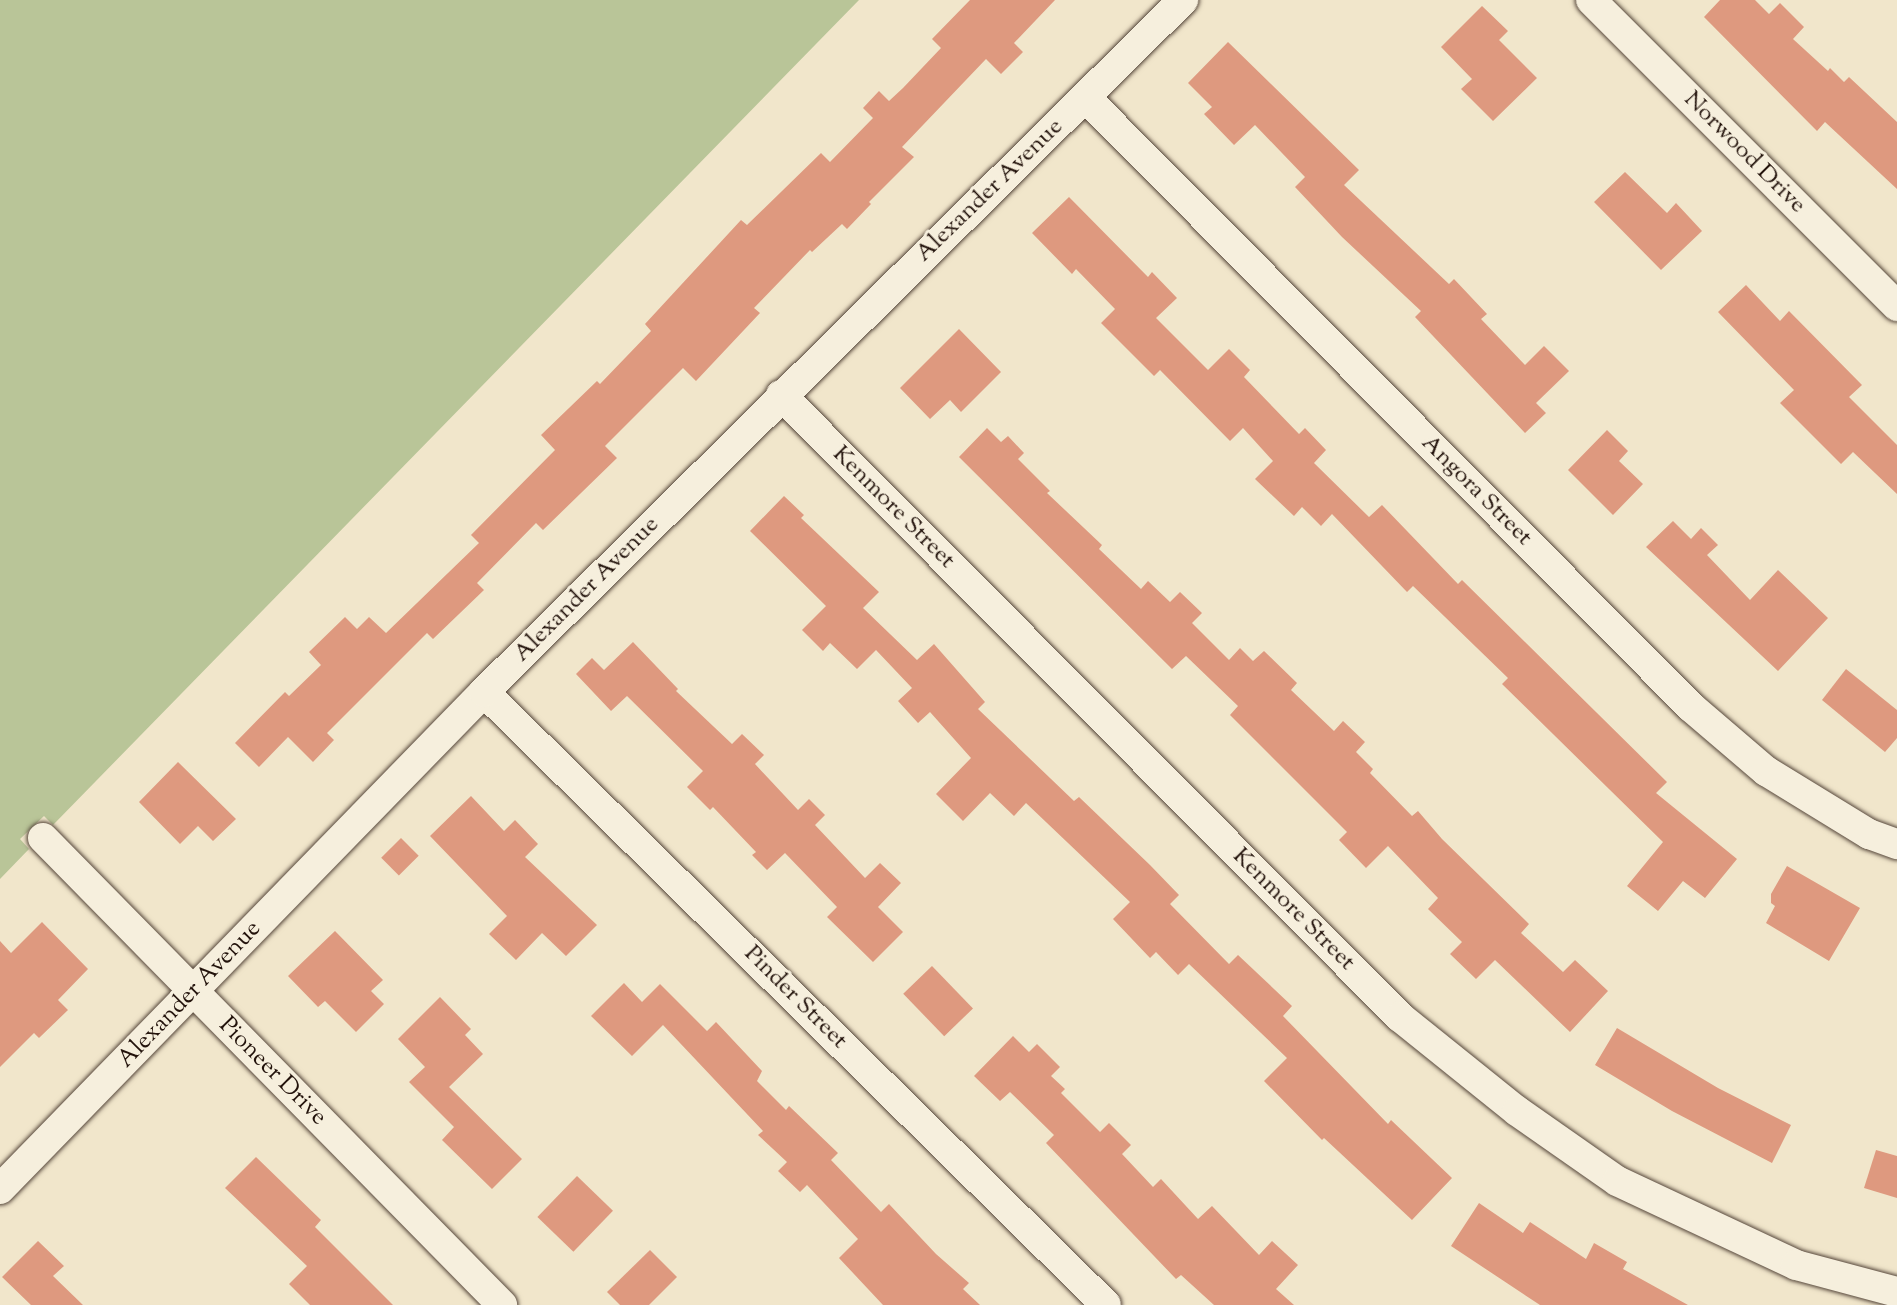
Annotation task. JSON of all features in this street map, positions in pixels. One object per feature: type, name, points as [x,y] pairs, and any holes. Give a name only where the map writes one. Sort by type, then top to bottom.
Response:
[{"type":"street","name":"Alexander Avenue","points":[[0,1189],[484,692],[781,395],[1183,0]]},
{"type":"street","name":"Norwood Drive","points":[[1591,0],[1897,306]]},
{"type":"street","name":"Angora Street","points":[[1086,97],[1691,707],[1766,771],[1869,834],[1897,844]]},
{"type":"street","name":"Kenmore Street","points":[[781,395],[1400,1017],[1506,1103],[1617,1181],[1796,1265],[1897,1292]]},
{"type":"street","name":"Pinder Street","points":[[484,692],[1106,1305]]},
{"type":"street","name":"Pioneer Drive","points":[[43,838],[502,1305]]},
{"type":"green space","points":[[0,0],[859,0],[53,825],[44,816],[20,839],[29,849],[0,879]]},
{"type":"building","points":[[970,0],[1055,0],[1014,43],[1023,52],[1001,74],[986,59],[902,147],[914,157],[869,202],[871,204],[847,229],[842,224],[812,252],[810,250],[754,308],[760,313],[696,381],[683,368],[605,446],[617,458],[543,530],[536,523],[477,583],[484,590],[433,639],[427,633],[327,733],[334,740],[313,762],[288,737],[259,767],[235,743],[285,692],[289,696],[321,665],[309,652],[345,617],[357,629],[369,617],[386,633],[479,543],[471,535],[555,450],[541,435],[597,381],[600,384],[651,331],[645,324],[741,220],[747,225],[821,153],[830,162],[873,118],[863,108],[879,91],[889,101],[903,88],[941,48],[932,39]]},
{"type":"building","points":[[1720,0],[1755,0],[1769,14],[1780,3],[1804,27],[1793,39],[1844,82],[1849,77],[1897,122],[1897,189],[1825,122],[1817,131],[1704,17]]},
{"type":"building","points":[[1482,6],[1508,31],[1499,40],[1537,78],[1493,121],[1461,89],[1472,79],[1441,47]]},
{"type":"building","points":[[1228,42],[1359,170],[1344,185],[1449,284],[1454,279],[1487,314],[1481,319],[1525,365],[1544,346],[1569,371],[1536,403],[1546,413],[1525,433],[1415,317],[1421,311],[1342,237],[1295,187],[1305,177],[1255,125],[1234,145],[1204,114],[1212,107],[1188,83]]},
{"type":"building","points":[[1625,172],[1667,213],[1676,203],[1702,231],[1661,270],[1594,202]]},
{"type":"building","points":[[1069,197],[1148,277],[1152,272],[1177,298],[1156,318],[1208,370],[1229,349],[1250,370],[1244,377],[1299,434],[1305,428],[1326,450],[1314,463],[1369,517],[1382,505],[1458,584],[1462,580],[1667,782],[1656,793],[1737,859],[1705,898],[1683,881],[1658,911],[1627,886],[1663,842],[1502,684],[1508,678],[1413,586],[1407,592],[1332,514],[1321,526],[1302,507],[1294,516],[1255,479],[1273,461],[1243,428],[1230,441],[1160,370],[1154,376],[1101,323],[1115,309],[1076,269],[1072,274],[1032,233]]},
{"type":"building","points":[[1746,285],[1780,321],[1789,311],[1862,385],[1849,397],[1897,445],[1897,494],[1853,452],[1841,464],[1780,403],[1794,390],[1718,312]]},
{"type":"building","points":[[959,329],[1001,372],[961,412],[950,400],[930,419],[900,388]]},
{"type":"building","points":[[987,428],[1001,442],[1008,436],[1024,453],[1018,459],[1050,491],[1047,493],[1102,545],[1099,549],[1141,589],[1148,581],[1170,602],[1180,592],[1202,613],[1192,623],[1229,660],[1240,648],[1253,661],[1264,651],[1297,683],[1291,690],[1334,731],[1343,721],[1365,742],[1356,752],[1373,769],[1370,773],[1412,816],[1418,811],[1442,839],[1529,924],[1521,933],[1563,972],[1575,960],[1608,991],[1570,1032],[1495,960],[1476,979],[1450,954],[1462,942],[1428,909],[1438,898],[1388,846],[1366,868],[1339,840],[1347,832],[1230,715],[1238,706],[1186,656],[1172,669],[959,457]]},
{"type":"building","points":[[1607,430],[1628,451],[1619,461],[1643,484],[1613,515],[1568,470]]},
{"type":"building","points":[[784,496],[804,515],[801,518],[879,592],[863,608],[917,660],[934,644],[985,702],[978,709],[1074,801],[1079,797],[1150,865],[1179,895],[1170,904],[1229,964],[1238,955],[1292,1006],[1283,1016],[1388,1124],[1391,1120],[1452,1178],[1412,1220],[1324,1138],[1322,1140],[1264,1081],[1287,1058],[1189,964],[1178,975],[1156,952],[1150,958],[1113,919],[1130,902],[1026,803],[1014,816],[990,793],[963,821],[936,794],[971,758],[930,712],[918,723],[898,701],[912,688],[876,650],[857,669],[830,643],[823,651],[802,630],[826,606],[750,531]]},
{"type":"building","points":[[1673,521],[1691,539],[1701,528],[1718,545],[1707,555],[1750,600],[1778,570],[1828,618],[1778,671],[1646,547]]},
{"type":"building","points":[[633,642],[678,689],[676,691],[732,744],[742,734],[764,755],[755,764],[798,810],[809,799],[825,815],[815,825],[865,878],[880,863],[901,883],[878,907],[903,932],[873,962],[827,917],[837,907],[785,853],[767,870],[752,855],[756,852],[713,807],[710,810],[687,787],[703,771],[627,696],[611,711],[576,674],[592,658],[604,670]]},
{"type":"building","points":[[1846,669],[1897,710],[1897,738],[1885,752],[1822,700]]},
{"type":"building","points":[[178,762],[236,819],[213,841],[198,826],[180,844],[139,802]]},
{"type":"building","points":[[471,796],[504,831],[515,820],[538,844],[525,857],[597,925],[566,956],[542,933],[516,960],[489,934],[507,916],[430,836]]},
{"type":"building","points":[[401,838],[419,856],[399,875],[381,858]]},
{"type":"building","points":[[1787,866],[1860,908],[1829,961],[1766,923],[1775,906],[1771,903],[1771,894]]},
{"type":"building","points":[[42,922],[88,969],[58,1000],[68,1010],[39,1038],[34,1033],[0,1067],[0,941],[11,953]]},
{"type":"building","points":[[335,931],[383,980],[371,991],[384,1004],[356,1032],[325,1001],[318,1007],[288,976]]},
{"type":"building","points":[[932,966],[973,1008],[944,1036],[903,994]]},
{"type":"building","points":[[624,983],[642,1002],[660,984],[707,1031],[716,1022],[762,1071],[757,1081],[786,1110],[789,1106],[838,1153],[831,1160],[881,1212],[889,1204],[936,1254],[969,1283],[963,1289],[980,1305],[883,1305],[839,1258],[858,1239],[807,1185],[800,1192],[778,1171],[787,1162],[758,1135],[763,1131],[663,1025],[632,1056],[591,1016]]},
{"type":"building","points":[[440,997],[471,1029],[465,1035],[483,1054],[449,1087],[522,1159],[492,1189],[442,1140],[454,1127],[409,1082],[425,1067],[398,1039]]},
{"type":"building","points":[[1617,1028],[1718,1088],[1791,1125],[1772,1163],[1672,1111],[1595,1065]]},
{"type":"building","points":[[1013,1036],[1029,1052],[1037,1044],[1060,1067],[1051,1076],[1065,1089],[1061,1093],[1100,1132],[1109,1123],[1131,1145],[1122,1154],[1153,1187],[1161,1179],[1198,1219],[1212,1206],[1259,1255],[1272,1241],[1298,1265],[1276,1289],[1294,1305],[1214,1305],[1181,1275],[1176,1279],[1046,1143],[1054,1135],[1010,1092],[1000,1101],[974,1076]]},
{"type":"building","points":[[1876,1150],[1897,1156],[1897,1198],[1864,1188]]},
{"type":"building","points":[[256,1157],[321,1220],[315,1227],[393,1305],[310,1305],[289,1284],[307,1266],[225,1188]]},
{"type":"building","points":[[577,1176],[613,1211],[573,1252],[537,1217]]},
{"type":"building","points":[[1479,1203],[1523,1233],[1530,1222],[1586,1259],[1594,1243],[1627,1262],[1623,1269],[1688,1305],[1540,1305],[1451,1246]]},
{"type":"building","points":[[38,1241],[64,1266],[53,1276],[83,1305],[31,1305],[2,1277]]},
{"type":"building","points":[[650,1250],[677,1277],[649,1305],[620,1305],[607,1292]]}]
